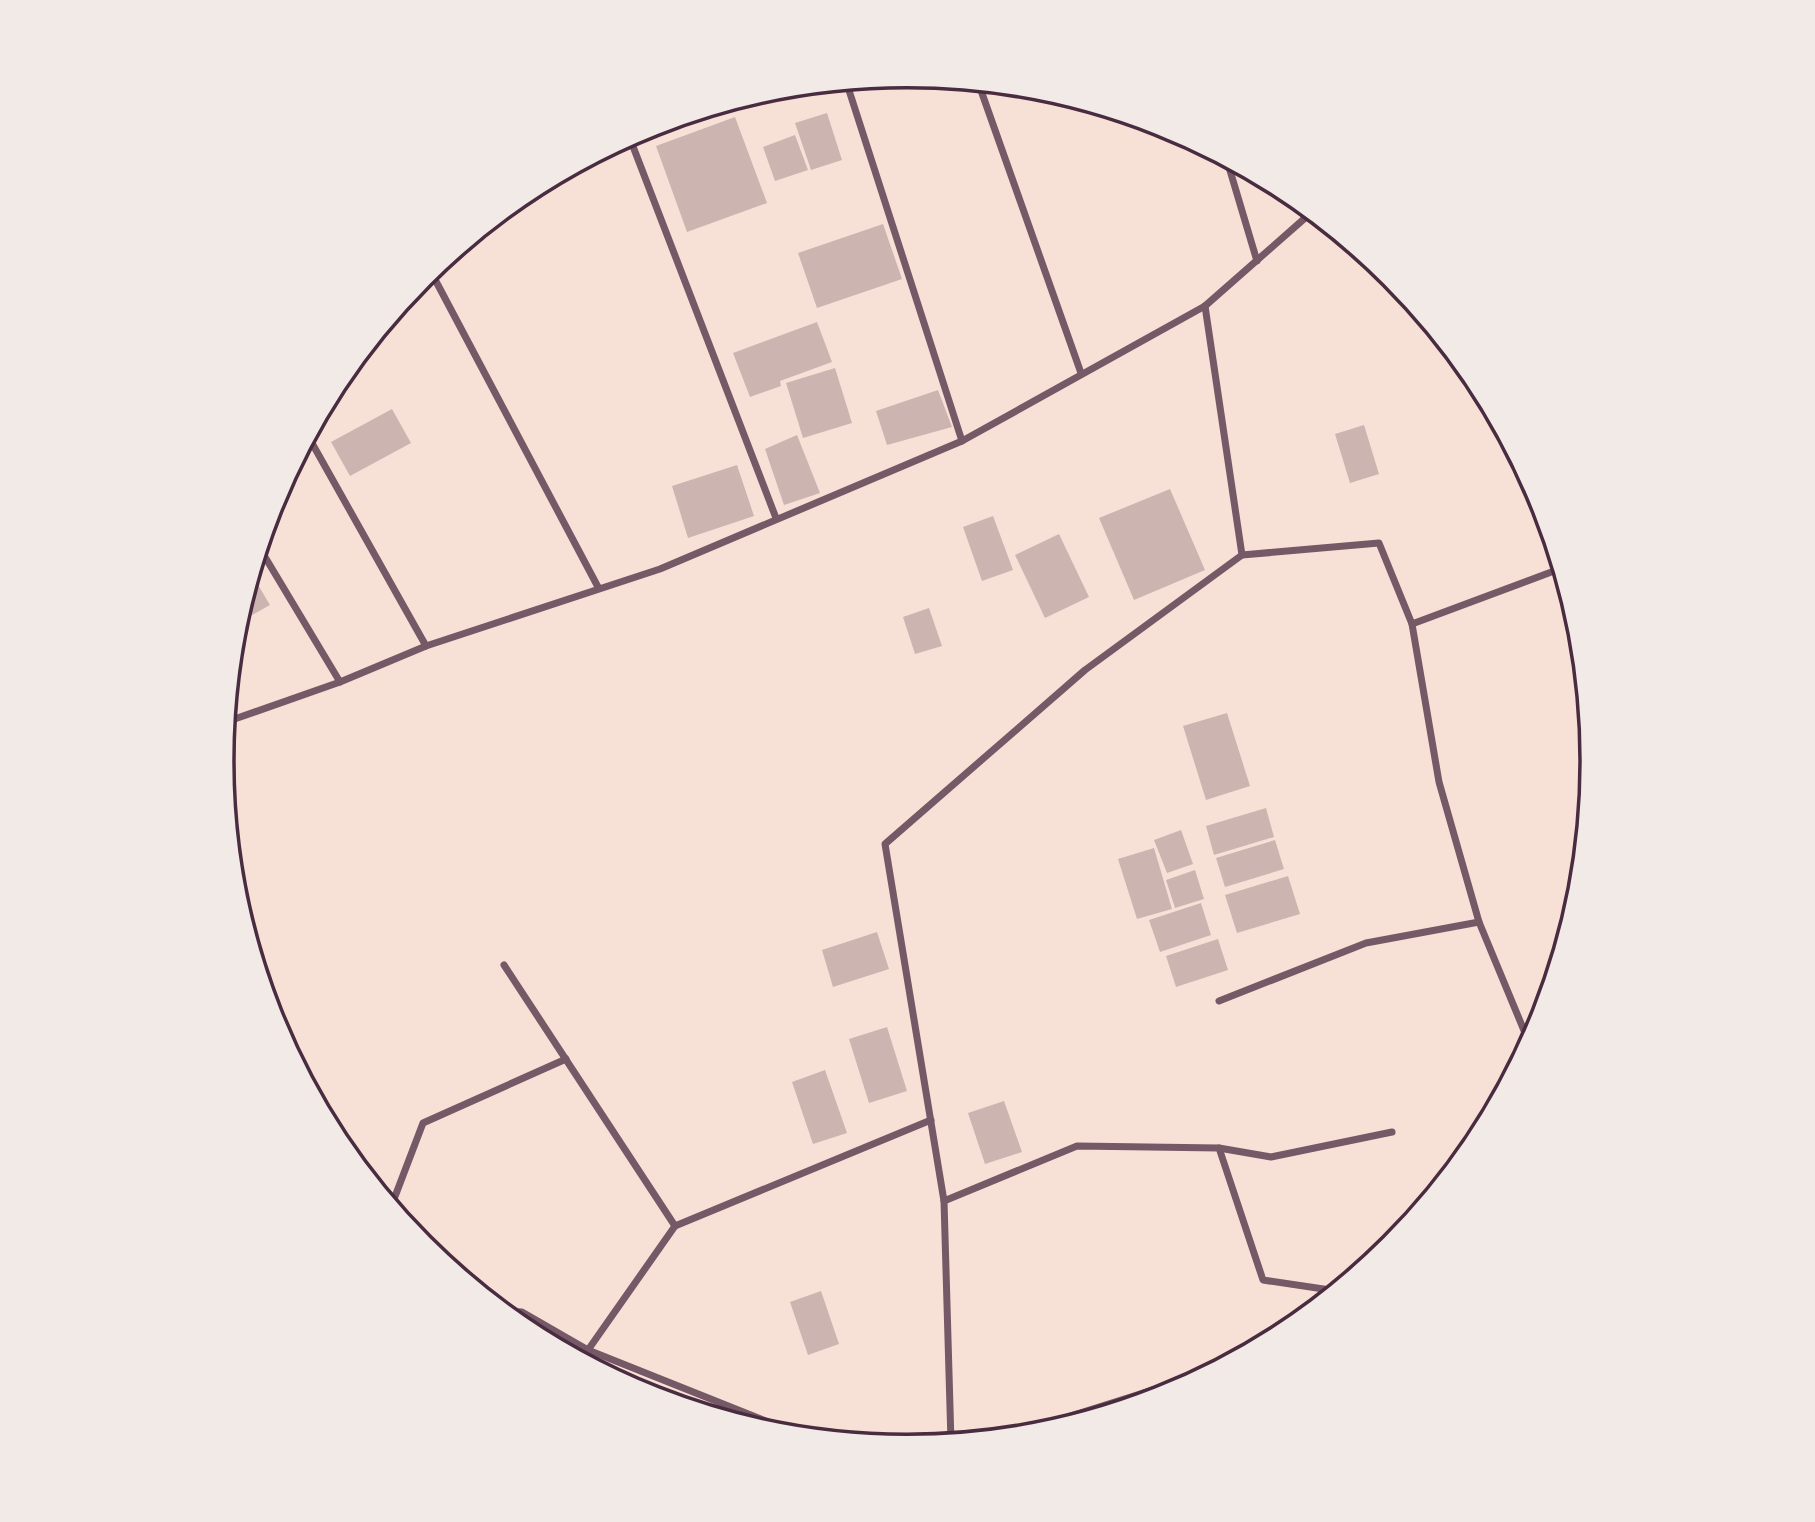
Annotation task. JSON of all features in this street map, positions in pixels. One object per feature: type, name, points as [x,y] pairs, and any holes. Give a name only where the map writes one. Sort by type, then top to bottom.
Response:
[{"type":"street","points":[[848,90],[962,440]]},
{"type":"street","points":[[981,92],[1082,373]]},
{"type":"street","points":[[633,147],[776,518]]},
{"type":"street","points":[[1230,170],[1257,261]]},
{"type":"street","points":[[235,719],[340,682],[426,646],[598,587],[660,569],[962,440],[1205,306],[1305,218]]},
{"type":"street","points":[[436,281],[598,587]]},
{"type":"street","points":[[1205,306],[1242,555]]},
{"type":"street","points":[[312,446],[426,646]]},
{"type":"street","points":[[951,1433],[944,1201],[885,844],[1084,670],[1242,555],[1379,543],[1412,624],[1440,782],[1479,922],[1524,1031]]},
{"type":"street","points":[[266,558],[340,682]]},
{"type":"street","points":[[1412,624],[1553,571]]},
{"type":"street","points":[[1219,1000],[1366,943],[1479,922]]},
{"type":"street","points":[[504,965],[675,1226]]},
{"type":"street","points":[[395,1197],[423,1123],[566,1059]]},
{"type":"street","points":[[588,1350],[675,1226],[931,1120]]},
{"type":"street","points":[[944,1201],[1077,1146],[1219,1148],[1271,1157],[1392,1132]]},
{"type":"street","points":[[1219,1148],[1263,1280],[1324,1290]]},
{"type":"street","points":[[520,1312],[588,1350],[758,1418]]},
{"type":"building","points":[[827,113],[842,160],[811,170],[795,123]]},
{"type":"building","points":[[735,117],[767,203],[687,232],[656,146]]},
{"type":"building","points":[[795,135],[808,170],[775,181],[763,147]]},
{"type":"building","points":[[883,224],[902,279],[817,308],[798,253]]},
{"type":"building","points":[[817,322],[832,362],[780,381],[781,386],[750,397],[733,353]]},
{"type":"building","points":[[835,368],[852,423],[803,438],[786,383]]},
{"type":"building","points":[[938,390],[952,427],[887,445],[876,411]]},
{"type":"building","points":[[392,409],[411,443],[350,476],[331,442]]},
{"type":"building","points":[[1364,425],[1379,474],[1350,483],[1335,434]]},
{"type":"building","points":[[797,435],[820,493],[784,505],[765,449]]},
{"type":"building","points":[[737,465],[754,516],[688,538],[672,486]]},
{"type":"building","points":[[1170,489],[1205,570],[1134,600],[1099,518]]},
{"type":"building","points":[[993,516],[1013,570],[982,581],[963,527]]},
{"type":"building","points":[[1059,534],[1089,597],[1045,618],[1015,555]]},
{"type":"building","points":[[258,584],[270,605],[250,616]]},
{"type":"building","points":[[929,608],[942,646],[915,654],[903,617]]},
{"type":"building","points":[[1227,713],[1250,786],[1206,800],[1183,726]]},
{"type":"building","points":[[1266,808],[1274,837],[1214,855],[1206,826]]},
{"type":"building","points":[[1181,830],[1193,864],[1167,873],[1154,840]]},
{"type":"building","points":[[1275,840],[1284,869],[1225,887],[1216,858]]},
{"type":"building","points":[[1154,848],[1172,909],[1137,919],[1118,859]]},
{"type":"building","points":[[1195,870],[1204,899],[1175,908],[1166,880]]},
{"type":"building","points":[[1288,876],[1300,914],[1237,933],[1225,895]]},
{"type":"building","points":[[1201,903],[1211,935],[1160,952],[1149,920]]},
{"type":"building","points":[[877,932],[889,969],[833,987],[822,950]]},
{"type":"building","points":[[1218,939],[1228,970],[1176,987],[1166,956]]},
{"type":"building","points":[[887,1027],[907,1091],[869,1103],[849,1039]]},
{"type":"building","points":[[825,1070],[847,1133],[813,1144],[792,1082]]},
{"type":"building","points":[[1004,1101],[1022,1152],[985,1164],[968,1113]]},
{"type":"building","points":[[821,1291],[839,1344],[808,1355],[790,1302]]}]
